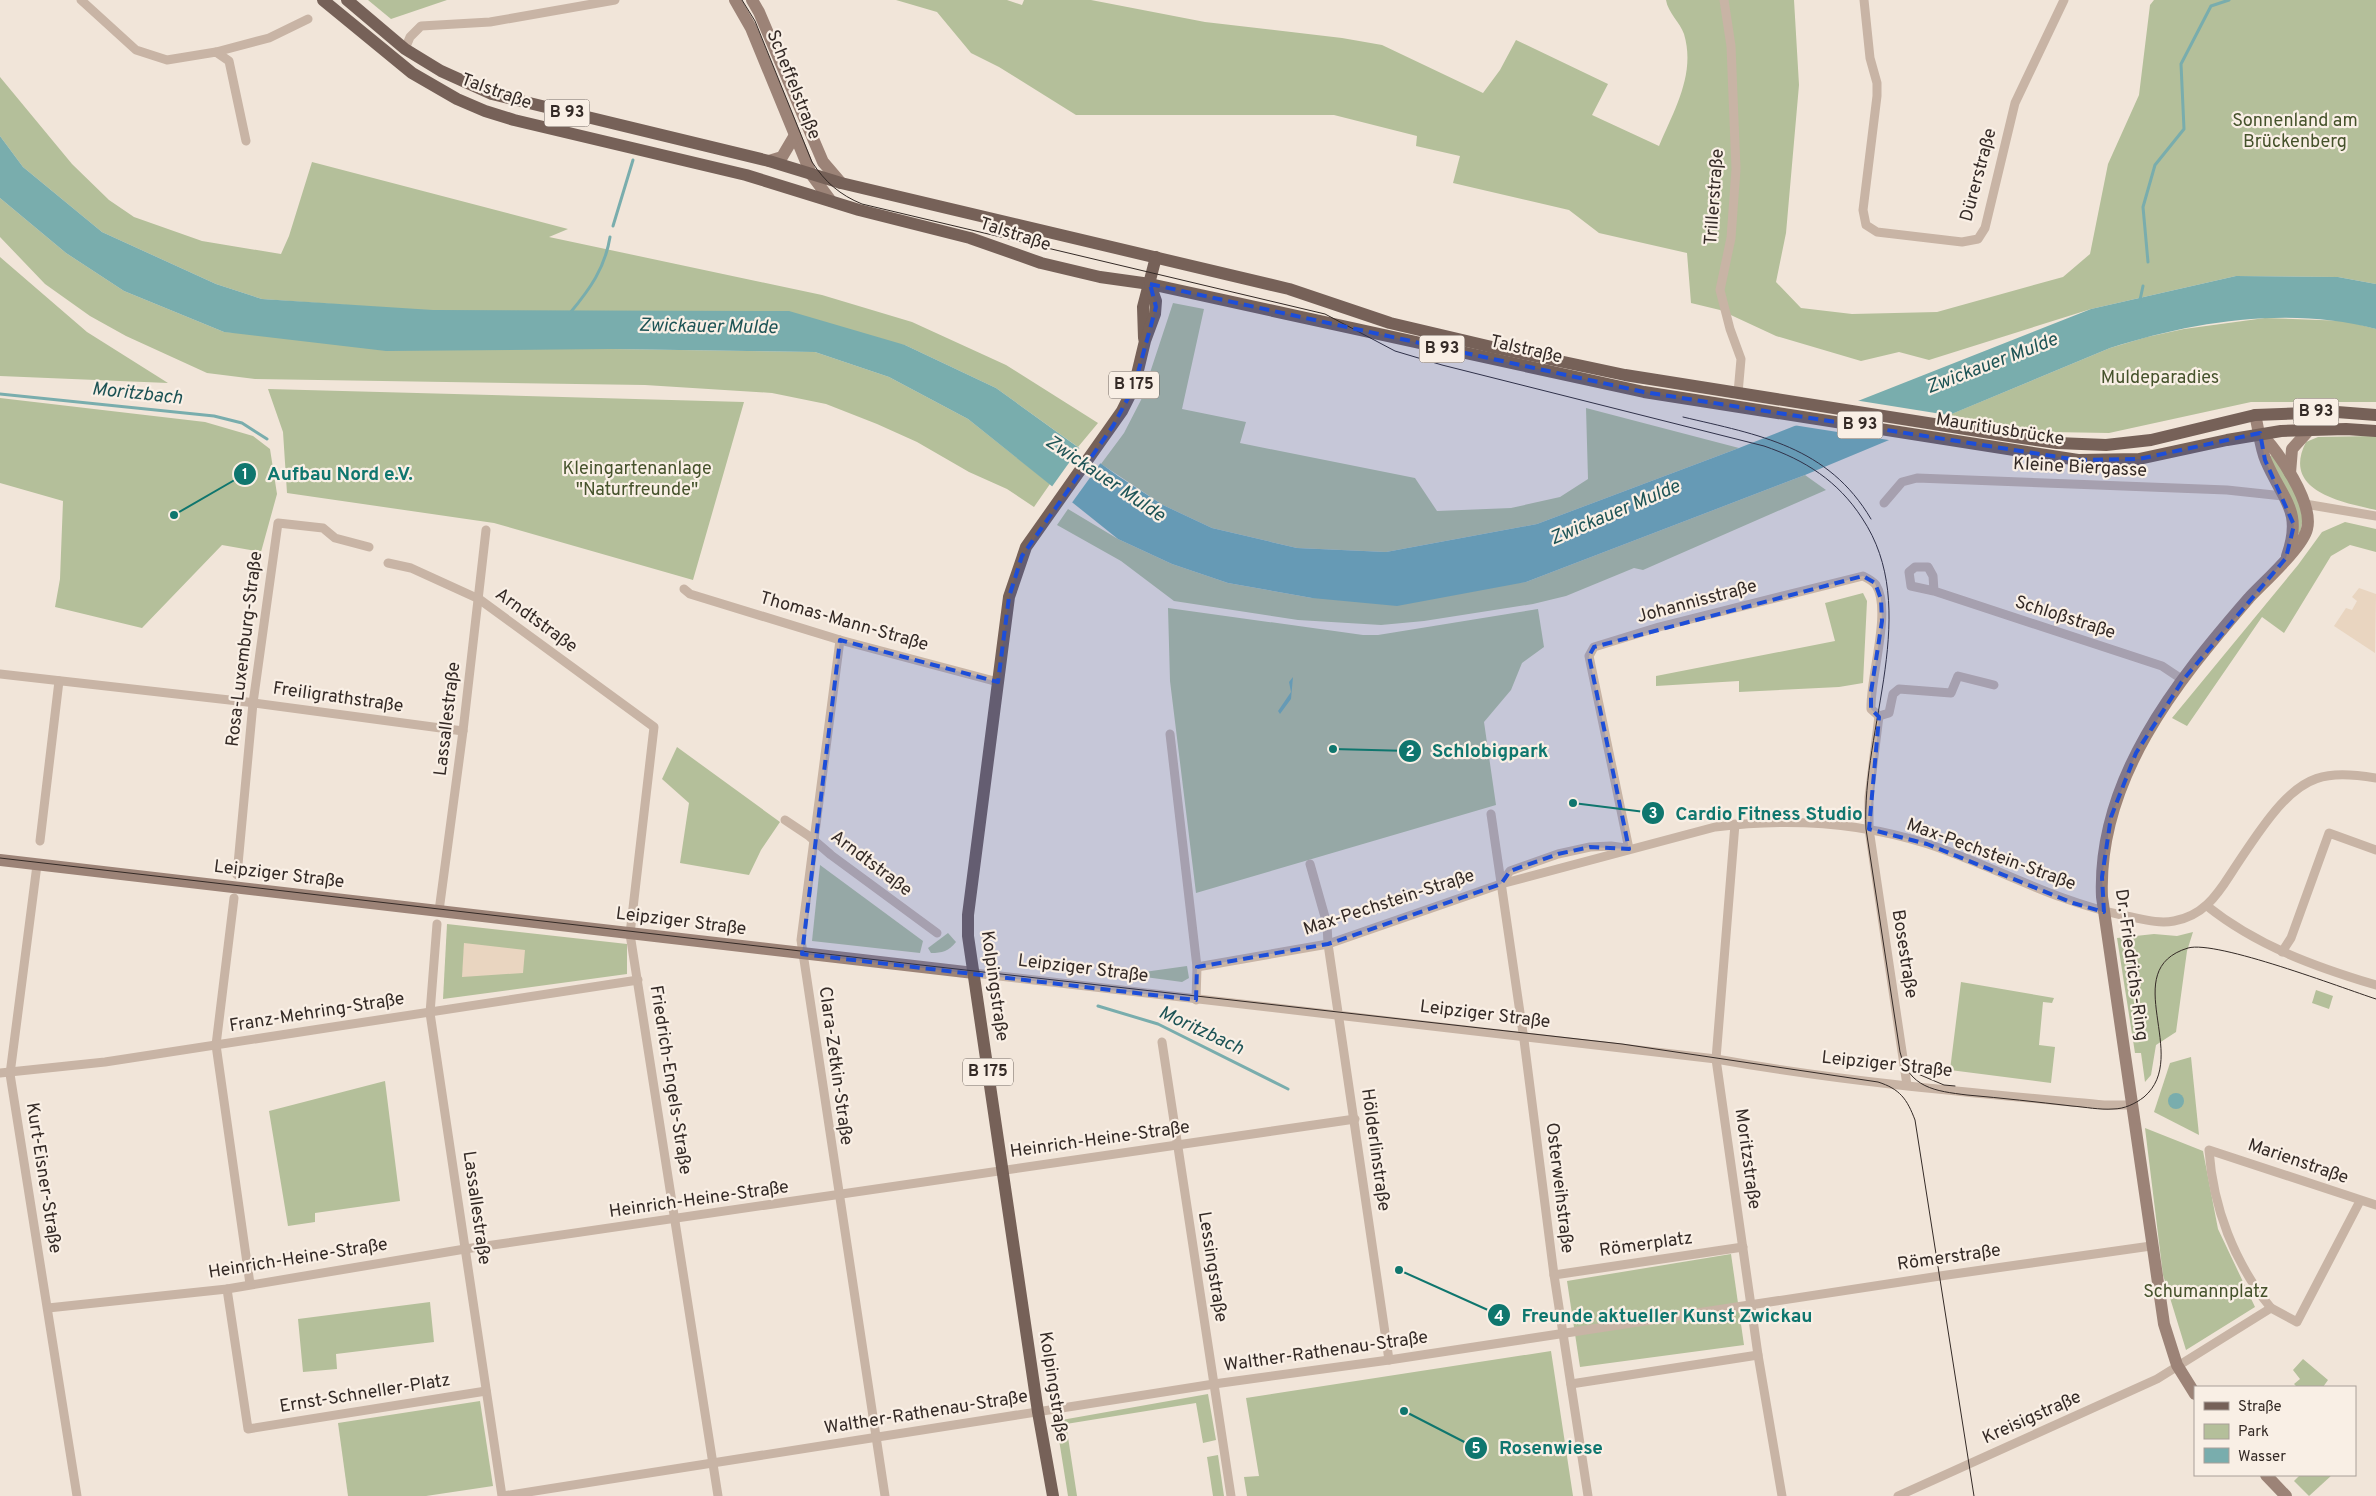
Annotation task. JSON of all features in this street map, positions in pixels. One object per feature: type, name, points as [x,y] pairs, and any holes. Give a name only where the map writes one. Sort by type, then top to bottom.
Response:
[{"type":"main road","name":"Talstraße","points":[[323,0],[412,73],[457,99],[485,111],[514,120],[746,174],[841,183],[1289,288],[1407,328],[1736,399]]},
{"type":"main road","name":"Talstraße","points":[[347,0],[404,49],[441,71],[492,94],[769,161],[815,182],[830,201],[970,238],[1041,263],[1106,278],[1150,284],[1566,377],[1644,392],[1736,399]]},
{"type":"main road","name":"B 175","points":[[1150,284],[1156,257]]},
{"type":"main road","name":"Kolpingstraße","points":[[1053,1496],[1038,1412],[974,973],[968,915],[1008,597],[1014,576],[1029,543],[1089,456],[1113,426],[1134,387],[1145,341],[1156,307],[1150,284]]},
{"type":"main road","name":"Mauritiusbrücke","points":[[1736,399],[1766,397],[2016,437],[2083,445],[2128,444],[2255,415]]},
{"type":"main road","name":"Mauritiusbrücke","points":[[1736,399],[1985,445],[2078,460],[2139,459],[2260,433]]},
{"type":"main road","name":"B 93","points":[[2255,415],[2337,412],[2376,415]]},
{"type":"main road","name":"B 93","points":[[2260,433],[2310,429],[2376,431]]},
{"type":"street","points":[[80,0],[136,50],[167,60],[216,52],[270,38],[308,19]]},
{"type":"street","points":[[404,49],[410,37],[421,26],[490,22],[615,0]]},
{"type":"street","name":"Scheffelstraße","points":[[734,0],[751,28],[815,182]]},
{"type":"street","name":"Scheffelstraße","points":[[752,0],[823,162],[841,183]]},
{"type":"street","name":"Trillerstraße","points":[[1724,0],[1731,46],[1736,169],[1730,238],[1720,290],[1730,329],[1741,359],[1736,399]]},
{"type":"street","name":"Dürerstraße","points":[[1864,0],[1870,58],[1877,90],[1863,210],[1866,225],[1877,232],[1962,242],[1978,239],[1985,228],[2015,103],[2064,0]]},
{"type":"street","points":[[216,52],[229,61],[246,141]]},
{"type":"street","points":[[769,161],[782,157],[795,135]]},
{"type":"street","name":"Scheffelstraße","points":[[815,182],[823,162]]},
{"type":"street","name":"Dr.-Friedrichs-Ring","points":[[2255,415],[2265,460],[2292,513],[2294,525],[2286,558]]},
{"type":"street","points":[[2290,476],[2292,449],[2310,429]]},
{"type":"street","name":"Dr.-Friedrichs-Ring","points":[[2194,1392],[2177,1366],[2169,1346],[2164,1324],[2151,1246],[2104,912],[2102,877],[2116,802],[2136,753],[2155,719],[2183,680],[2249,598],[2299,545],[2306,534],[2309,520],[2305,504],[2275,449],[2260,433]]},
{"type":"street","name":"Kleine Biergasse","points":[[1884,503],[1902,482],[1917,478],[2227,490],[2284,496]]},
{"type":"street","points":[[2305,504],[2376,516]]},
{"type":"street","name":"Rosa-Luxemburg-Straße","points":[[237,875],[252,703],[278,523],[323,528],[335,538],[369,547]]},
{"type":"street","name":"Lassallestraße","points":[[486,530],[463,732],[438,918],[430,1012],[502,1496]]},
{"type":"street","name":"Arndtstraße","points":[[388,563],[412,568],[479,599],[654,727]]},
{"type":"street","name":"Johannisstraße","points":[[1630,849],[1589,656],[1594,647],[1659,627],[1863,576],[1875,584],[1881,599],[1882,621],[1871,692],[1871,709],[1879,716]]},
{"type":"street","name":"Thomas-Mann-Straße","points":[[684,589],[690,594],[840,640],[998,682]]},
{"type":"street","name":"Schloßstraße","points":[[1934,591],[2162,666],[2183,680]]},
{"type":"street","name":"Clara-Zetkin-Straße","points":[[840,640],[801,940],[838,1196],[885,1496]]},
{"type":"street","name":"Freiligrathstraße","points":[[0,674],[252,703],[463,732]]},
{"type":"street","points":[[1879,716],[1888,713],[1893,694],[1899,689],[1951,693],[1958,676],[1994,685]]},
{"type":"street","points":[[40,841],[59,681]]},
{"type":"street","name":"Bosestraße","points":[[1879,716],[1869,797],[1868,829],[1907,1084]]},
{"type":"street","name":"Friedrich-Engels-Straße","points":[[654,727],[630,934],[718,1496]]},
{"type":"street","points":[[1170,734],[1197,967],[1196,1000]]},
{"type":"street","points":[[2376,778],[2349,774],[2317,778],[2292,792],[2254,838],[2220,892],[2207,906],[2244,932],[2282,952],[2376,985]]},
{"type":"street","name":"Osterweihstraße","points":[[1491,814],[1562,1333],[1588,1496]]},
{"type":"street","name":"Arndtstraße","points":[[785,820],[938,934]]},
{"type":"street","name":"Max-Pechstein-Straße","points":[[1197,967],[1328,944],[1501,884],[1715,826],[1735,824],[1790,822],[1868,829],[1928,844],[2073,903],[2104,912],[2147,920],[2173,921],[2195,914],[2207,906]]},
{"type":"street","name":"Moritzstraße","points":[[1735,824],[1716,1059],[1758,1355],[1782,1496]]},
{"type":"street","points":[[2282,952],[2291,938],[2329,833],[2376,850]]},
{"type":"street","name":"Max-Pechstein-Straße","points":[[1501,884],[1510,871],[1558,854],[1590,847],[1611,846],[1630,849]]},
{"type":"street","name":"Leipziger Straße","points":[[0,860],[438,918],[630,934],[1716,1059],[1782,1071],[2113,1106],[2132,1105]]},
{"type":"street","name":"Hölderlinstraße","points":[[1310,864],[1327,924],[1328,944],[1389,1360]]},
{"type":"street","name":"Kurt-Eisner-Straße","points":[[37,865],[10,1074],[77,1496]]},
{"type":"street","points":[[234,898],[216,1045],[250,1284]]},
{"type":"street","name":"Franz-Mehring-Straße","points":[[0,1073],[10,1074],[105,1062],[638,980]]},
{"type":"street","name":"Lessingstraße","points":[[1162,1042],[1231,1496]]},
{"type":"street","name":"Heinrich-Heine-Straße","points":[[48,1308],[228,1289],[465,1249],[675,1220],[1354,1119]]},
{"type":"street","name":"Marienstraße","points":[[2271,1308],[2258,1292],[2236,1254],[2225,1227],[2212,1175],[2209,1150],[2376,1205]]},
{"type":"street","points":[[2177,1366],[2271,1308],[2297,1322],[2360,1201]]},
{"type":"street","name":"Römerplatz","points":[[1554,1275],[1743,1246]]},
{"type":"street","name":"Römerstraße","points":[[1751,1304],[2151,1246]]},
{"type":"street","name":"Ernst-Schneller-Platz","points":[[228,1289],[248,1429],[486,1391]]},
{"type":"street","points":[[1562,1333],[1751,1304]]},
{"type":"street","name":"Walther-Rathenau-Straße","points":[[502,1496],[1214,1384],[1389,1360],[1562,1333]]},
{"type":"street","points":[[1571,1384],[1758,1355]]},
{"type":"street","name":"Kreisigstraße","points":[[1898,1496],[2157,1379],[2177,1366]]},
{"type":"street","points":[[2267,1476],[2286,1496]]},
{"type":"highlighted area","points":[[1150,284],[1644,392],[2078,460],[2139,459],[2260,433],[2265,460],[2294,525],[2286,558],[2183,680],[2136,753],[2111,817],[2102,877],[2104,912],[2073,903],[1927,844],[1869,829],[1879,717],[1871,709],[1871,692],[1882,621],[1881,599],[1875,583],[1863,576],[1594,647],[1589,656],[1629,849],[1590,847],[1558,854],[1510,871],[1501,884],[1328,944],[1197,967],[1196,1000],[802,954],[840,640],[998,682],[1009,597],[1022,556],[1113,426],[1134,387],[1156,307]]},
{"type":"green space","points":[[368,0],[447,0],[391,19]]},
{"type":"green space","name":"Sonnenland am Brückenberg","points":[[896,0],[1007,0],[1022,5],[1024,0],[1091,0],[1205,22],[1342,38],[1382,45],[1483,93],[1500,70],[1516,40],[1608,84],[1592,115],[1659,146],[1682,92],[1687,63],[1684,34],[1669,9],[1666,0],[1794,0],[1799,85],[1786,233],[1776,282],[1801,308],[1852,314],[1937,312],[2063,277],[2090,254],[2108,164],[2139,95],[2150,5],[2154,0],[2376,0],[2376,284],[2338,277],[2236,276],[2091,309],[1929,360],[1899,352],[1861,361],[1776,336],[1720,310],[1691,303],[1687,253],[1599,233],[1569,210],[1453,183],[1460,156],[1416,146],[1417,136],[1334,115],[1076,115],[999,67],[971,53],[937,12]]},
{"type":"green space","points":[[0,77],[72,164],[109,200],[134,217],[202,241],[281,254],[289,236],[312,162],[568,229],[549,237],[822,295],[912,322],[1006,365],[1098,423],[1078,447],[996,388],[905,345],[262,299],[216,284],[102,232],[23,167],[0,136]]},
{"type":"green space","points":[[0,198],[66,253],[124,291],[224,332],[612,349],[815,352],[889,377],[968,419],[1050,484],[1034,507],[1007,489],[969,472],[917,442],[877,424],[826,404],[772,393],[645,385],[255,379],[207,373],[126,336],[90,316],[45,284],[0,237]]},
{"type":"green space","points":[[0,257],[87,332],[168,383],[0,376]]},
{"type":"green space","points":[[1173,303],[1204,309],[1182,409],[1246,422],[1240,443],[1415,478],[1437,511],[1511,508],[1560,497],[1588,479],[1586,408],[1739,448],[1537,524],[1386,552],[1297,548],[1212,528],[1163,505],[1101,464],[1124,433],[1141,400]]},
{"type":"green space","name":"Muldeparadies","points":[[2265,318],[2346,321],[2376,329],[2376,402],[2251,402],[2109,433],[2051,432],[1949,415],[2110,348],[2184,329]]},
{"type":"green space","name":"Kleingartenanlage \"Naturfreunde\"","points":[[268,389],[744,402],[693,580],[494,523],[287,493],[283,432]]},
{"type":"green space","points":[[0,398],[205,422],[253,436],[270,449],[277,494],[261,552],[222,545],[142,628],[55,607],[60,579],[63,501],[0,483]]},
{"type":"green space","points":[[2376,436],[2376,510],[2347,503],[2318,491],[2308,483],[2301,472],[2300,459],[2306,442],[2318,437]]},
{"type":"green space","points":[[2274,454],[2299,501],[2303,518],[2300,534],[2297,533],[2269,457]]},
{"type":"green space","points":[[1805,475],[1826,490],[1643,570],[1634,568],[1566,596],[1533,604],[1424,621],[1381,625],[1298,620],[1174,601],[1121,561],[1057,525],[1068,509],[1118,539],[1172,564],[1228,583],[1312,598],[1526,582]]},
{"type":"green space","points":[[2345,522],[2376,529],[2376,552],[2350,545],[2331,556],[2284,633],[2262,617],[2187,726],[2172,718],[2298,565],[2322,532]]},
{"type":"green space","points":[[1863,593],[1867,601],[1863,683],[1839,687],[1739,692],[1739,681],[1656,686],[1656,676],[1835,641],[1825,603]]},
{"type":"green space","points":[[1168,608],[1363,635],[1378,635],[1538,609],[1544,647],[1522,663],[1511,690],[1484,722],[1496,805],[1196,893],[1170,681]]},
{"type":"green space","points":[[677,747],[780,822],[761,850],[749,875],[680,863],[689,803],[662,779]]},
{"type":"green space","points":[[820,865],[923,941],[920,953],[812,941]]},
{"type":"green space","points":[[447,924],[627,944],[627,974],[443,999]]},
{"type":"green space","points":[[2193,932],[2187,951],[2176,1032],[2156,1045],[2151,1075],[2145,1082],[2141,1053],[2135,1053],[2117,938],[2154,934],[2177,936]]},
{"type":"green space","points":[[948,933],[956,942],[951,948],[939,953],[931,953],[928,948]]},
{"type":"green space","points":[[1187,966],[1189,978],[1182,982],[1145,977],[1144,972]]},
{"type":"green space","points":[[1961,982],[2054,998],[2052,1003],[2043,1002],[2039,1045],[2055,1047],[2051,1083],[1950,1070]]},
{"type":"green space","points":[[2316,990],[2333,996],[2329,1009],[2312,1003]]},
{"type":"green space","points":[[2191,1057],[2199,1135],[2154,1112],[2170,1063]]},
{"type":"green space","points":[[385,1081],[400,1201],[315,1213],[315,1222],[288,1226],[269,1111]]},
{"type":"green space","name":"Schumannplatz","points":[[2145,1128],[2203,1151],[2218,1229],[2255,1307],[2186,1350],[2163,1275]]},
{"type":"green space","points":[[1731,1254],[1744,1345],[1580,1367],[1567,1281]]},
{"type":"green space","points":[[430,1302],[434,1342],[336,1354],[337,1369],[303,1372],[298,1319]]},
{"type":"green space","points":[[1551,1351],[1573,1496],[1247,1496],[1244,1477],[1259,1476],[1246,1398]]},
{"type":"green space","points":[[2303,1359],[2328,1380],[2324,1386],[2296,1386],[2294,1384],[2300,1379],[2293,1370]]},
{"type":"green space","points":[[1208,1394],[1216,1440],[1203,1443],[1196,1403],[1066,1424],[1077,1496],[1068,1496],[1056,1421]]},
{"type":"green space","points":[[480,1401],[493,1486],[426,1496],[348,1496],[338,1423]]},
{"type":"green space","points":[[1218,1455],[1224,1496],[1213,1496],[1207,1457]]},
{"type":"green space","points":[[2299,1476],[2331,1476],[2309,1496],[2294,1481]]},
{"type":"shaded area","points":[[2359,588],[2376,594],[2375,653],[2334,626],[2346,608],[2352,610],[2357,601],[2352,597]]},
{"type":"shaded area","points":[[464,943],[525,950],[523,973],[462,977]]},
{"type":"water","name":"Zwickauer Mulde","points":[[0,136],[23,167],[102,232],[216,284],[262,299],[433,310],[789,311],[905,345],[996,388],[1118,476],[1163,505],[1212,528],[1297,548],[1386,552],[1537,524],[1739,448],[2091,309],[2236,276],[2338,277],[2376,284],[2376,329],[2310,318],[2276,318],[2208,324],[2142,338],[2110,348],[1805,475],[1526,582],[1397,606],[1312,598],[1228,583],[1172,564],[1118,539],[968,419],[889,377],[815,352],[611,349],[386,351],[224,332],[124,291],[66,253],[0,198]]},
{"type":"water","points":[[1293,677],[1291,699],[1280,714],[1278,711],[1291,692],[1289,682]]},
{"type":"water","points":[[2173,1093],[2179,1093],[2184,1098],[2182,1107],[2173,1109],[2168,1104],[2168,1098]]},
{"type":"pier","points":[[1854,400],[1954,416],[1895,441],[1793,425]]},
{"type":"pier","points":[[1081,446],[1102,461],[1071,504],[1051,488]]},
{"type":"waterway","points":[[2148,262],[2143,207],[2155,165],[2184,129],[2181,64],[2211,6],[2229,0]]},
{"type":"waterway","points":[[613,226],[633,160]]},
{"type":"waterway","points":[[570,313],[596,278],[608,248],[610,237]]},
{"type":"waterway","points":[[2140,300],[2143,286]]},
{"type":"waterway","name":"Moritzbach","points":[[0,394],[214,416],[242,423],[267,439]]},
{"type":"waterway","name":"Moritzbach","points":[[1098,1006],[1158,1024],[1288,1089]]},
{"type":"tram line","points":[[742,0],[755,21],[812,162],[822,176],[834,187],[862,204],[1325,314],[1395,351],[1442,365],[1764,446],[1807,465],[1842,493],[1862,518],[1879,553],[1888,591],[1889,630],[1867,790],[1866,829],[1900,1052],[1904,1064],[1910,1073],[1925,1085],[1944,1092],[2098,1109],[2117,1109],[2133,1104],[2144,1097],[2157,1080],[2161,1060],[2155,994],[2158,975],[2167,959],[2188,948],[2203,947],[2251,958],[2376,999]]},
{"type":"tram line","points":[[1683,417],[1765,438],[1813,459],[1854,494],[1871,519]]},
{"type":"tram line","points":[[0,858],[1622,1044],[1878,1082],[1892,1088],[1902,1096],[1915,1120],[1974,1496]]},
{"type":"tram line","points":[[1918,1074],[1944,1085],[1955,1086]]},
{"type":"place","name":"Aufbau Nord e.V.","points":[[174,515]]},
{"type":"place","name":"Schlobigpark","points":[[1333,749]]},
{"type":"place","name":"Cardio Fitness Studio","points":[[1573,803]]},
{"type":"place","name":"Freunde aktueller Kunst Zwickau","points":[[1399,1270]]},
{"type":"place","name":"Rosenwiese","points":[[1404,1411]]}]
